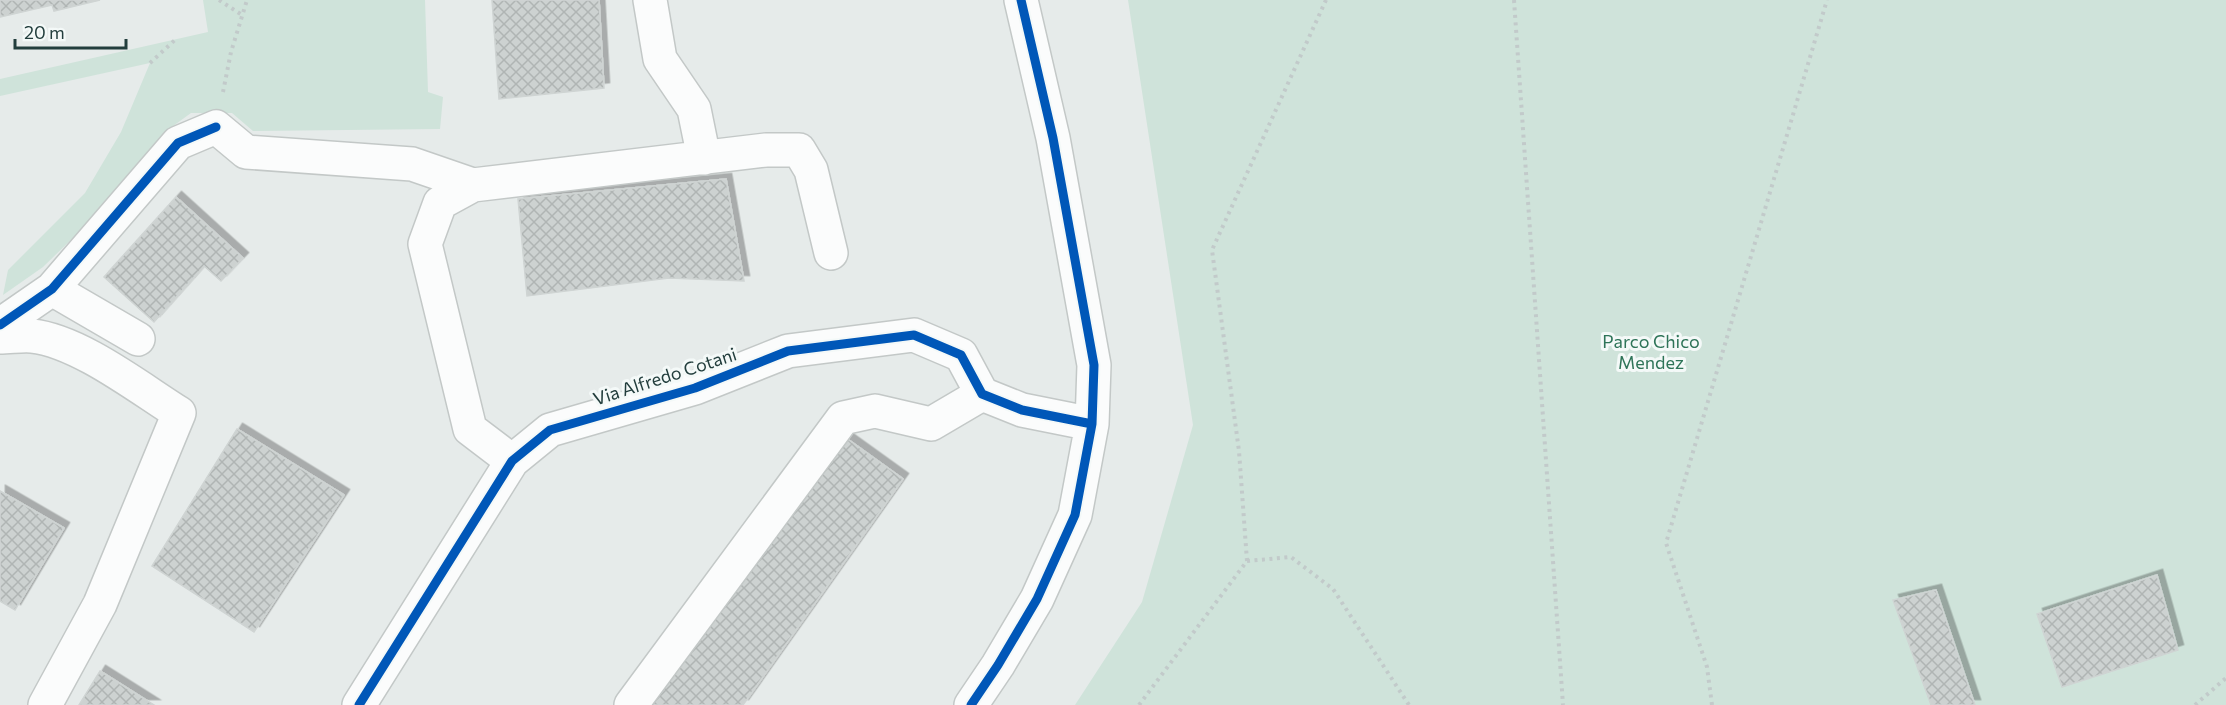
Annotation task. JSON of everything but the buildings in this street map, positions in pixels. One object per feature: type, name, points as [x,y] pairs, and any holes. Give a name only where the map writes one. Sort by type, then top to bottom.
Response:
[{"type":"street","points":[[651,0],[660,59],[694,109],[704,158]]},
{"type":"street","points":[[971,705],[998,665],[1036,599],[1075,515],[1092,423],[1094,365],[1053,138],[1021,0]]},
{"type":"street","points":[[0,325],[52,289],[178,143],[216,128],[246,152],[412,164],[473,185]]},
{"type":"street","points":[[512,461],[470,429],[425,244],[440,203],[473,185],[766,150],[799,150],[812,170],[831,253]]},
{"type":"street","points":[[52,289],[138,339]]},
{"type":"street","name":"Via Alfredo Cotani","points":[[359,705],[512,461],[550,430],[695,388],[788,351],[914,335],[961,355],[982,394]]},
{"type":"street","points":[[0,337],[33,336],[70,347],[102,364],[179,413],[100,604],[45,705]]},
{"type":"street","points":[[631,705],[843,418],[875,411],[931,424],[982,394],[1022,410],[1092,423]]},
{"type":"path","points":[[219,0],[242,15]]},
{"type":"path","points":[[216,128],[231,52],[247,0]]},
{"type":"path","points":[[1139,705],[1247,561],[1239,451],[1212,250],[1326,0]]},
{"type":"path","points":[[1515,0],[1563,705]]},
{"type":"path","points":[[1712,705],[1707,667],[1666,543],[1827,0]]},
{"type":"path","points":[[150,63],[176,39]]},
{"type":"path","points":[[1247,561],[1291,557],[1333,589],[1409,705]]},
{"type":"path","points":[[2195,705],[2226,678]]},
{"type":"green space","points":[[203,0],[425,0],[428,92],[443,97],[440,129],[253,131],[232,113],[191,113],[169,129],[80,231],[43,267],[3,295],[8,270],[85,193],[121,132],[150,63],[0,96],[0,79],[208,32]]},
{"type":"green space","name":"Parco Chico Mendez","points":[[1128,0],[2226,0],[2226,705],[1075,705],[1142,602],[1193,425]]},
{"type":"cycle path","points":[[971,705],[1037,599],[1075,515],[1092,424],[1094,365],[1053,138],[1021,0]]},
{"type":"cycle path","points":[[0,325],[52,289],[178,143],[216,127]]},
{"type":"cycle path","points":[[359,705],[512,461],[550,430],[695,388],[788,351],[914,335],[961,355],[982,394],[1022,410],[1092,424]]}]
